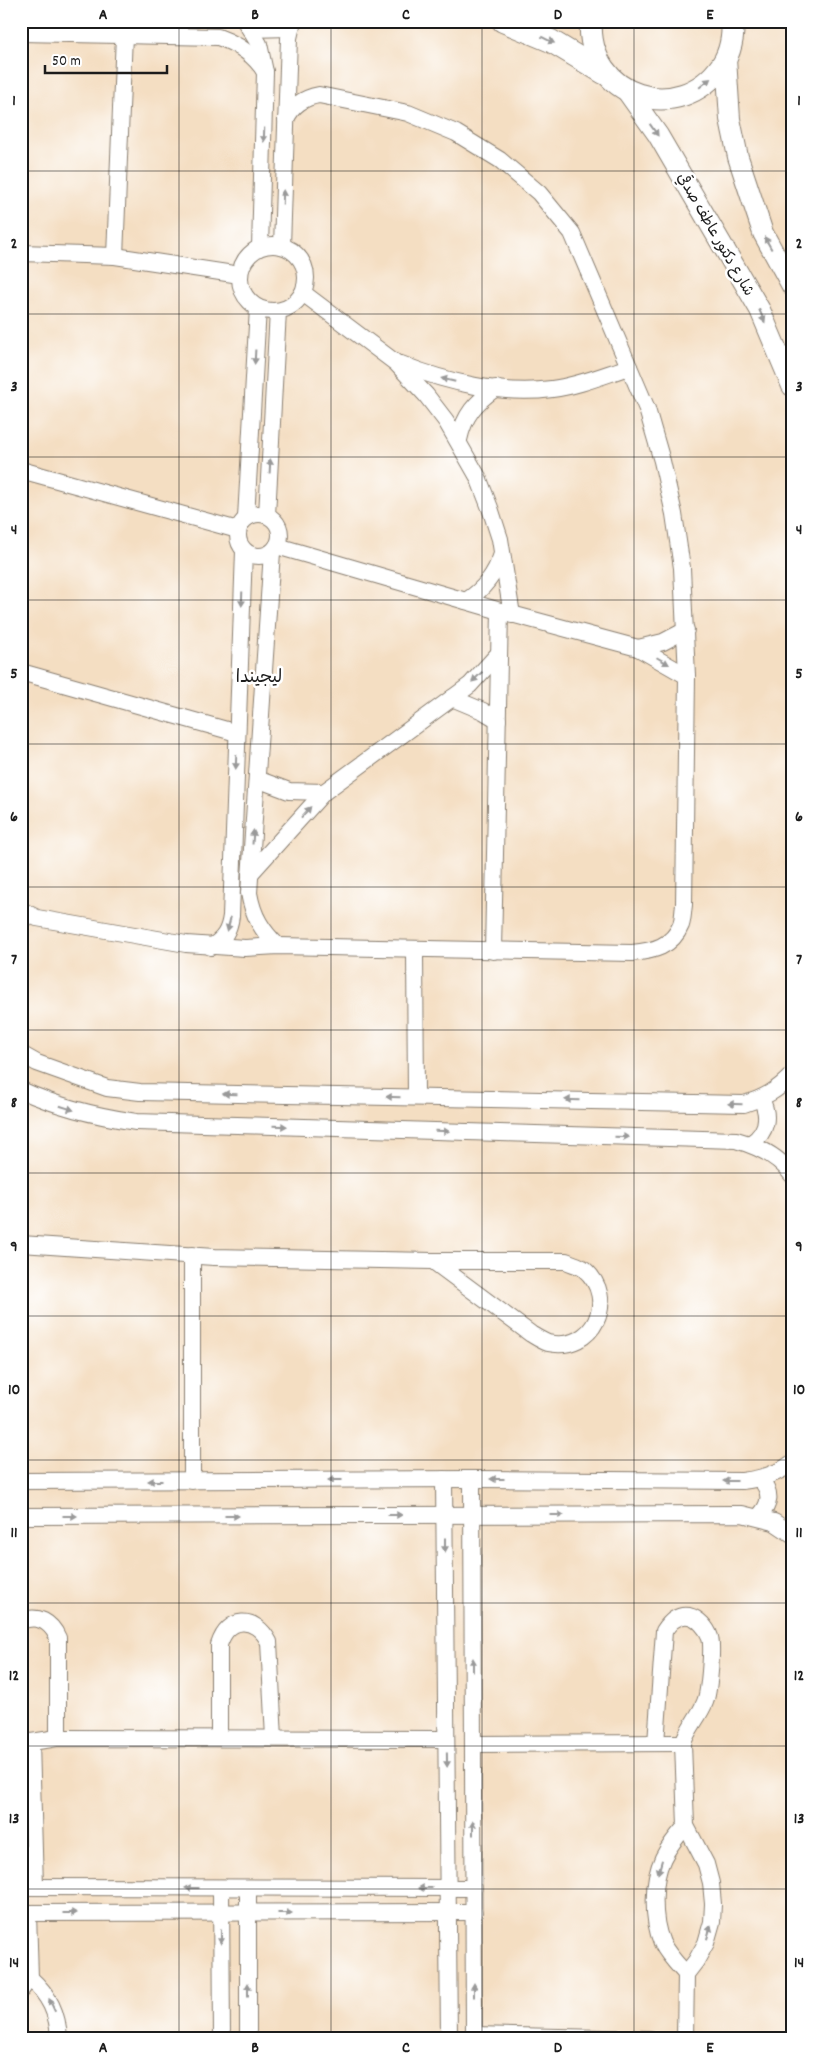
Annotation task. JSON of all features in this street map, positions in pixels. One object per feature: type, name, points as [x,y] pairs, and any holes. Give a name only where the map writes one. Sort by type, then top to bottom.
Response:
[{"type":"main road","points":[[503,21],[551,41],[608,75],[626,90],[654,99],[682,96],[707,82],[726,59],[734,24]]},
{"type":"main road","points":[[591,21],[591,39],[595,54],[608,75]]},
{"type":"street","points":[[260,247],[265,72],[259,44],[248,25],[292,24],[286,114],[282,246]]},
{"type":"street","points":[[21,34],[218,37],[234,43],[248,52],[265,72]]},
{"type":"street","points":[[115,256],[124,35]]},
{"type":"street","points":[[726,59],[730,119],[745,182],[763,233],[792,286]]},
{"type":"street","name":"شارع دكتور عاطف صدقي","points":[[626,90],[658,135],[760,310],[792,386]]},
{"type":"street","points":[[21,910],[38,918],[211,947],[244,948],[278,946],[415,950],[652,952],[670,942],[681,925],[684,905],[687,676],[682,568],[674,514],[662,461],[647,409],[572,233],[539,193],[500,160],[456,133],[408,113],[319,95],[308,97],[299,102],[286,114]]},
{"type":"street","points":[[264,108],[286,114]]},
{"type":"street","points":[[268,245],[282,246],[292,251],[303,265],[306,282],[303,293],[296,302],[288,308],[268,311],[258,308],[250,302],[240,285],[240,274],[243,263],[250,253],[268,245]]},
{"type":"street","points":[[21,253],[115,256],[240,274]]},
{"type":"street","points":[[303,293],[396,363],[426,395],[459,440],[478,477],[490,508],[502,554],[506,613],[499,653],[493,951]]},
{"type":"street","points":[[211,947],[226,934],[230,925],[244,551],[240,544],[258,308]]},
{"type":"street","points":[[267,515],[278,311]]},
{"type":"street","points":[[396,363],[445,380],[496,388],[524,390],[551,390],[629,367]]},
{"type":"street","points":[[459,440],[464,421],[474,404],[496,388]]},
{"type":"street","points":[[21,470],[242,524],[260,513],[267,515],[278,525],[280,540],[274,549],[249,893],[257,921],[266,936],[278,946]]},
{"type":"street","points":[[244,551],[258,556],[274,549],[638,648],[687,676]]},
{"type":"street","points":[[466,601],[479,592],[489,581],[498,568],[502,554]]},
{"type":"street","points":[[638,648],[663,642],[686,630]]},
{"type":"street","points":[[250,874],[324,792],[470,684],[499,653]]},
{"type":"street","points":[[21,672],[237,733]]},
{"type":"street","points":[[452,698],[476,707],[498,720]]},
{"type":"street","points":[[257,779],[289,791],[324,792]]},
{"type":"street","points":[[232,892],[249,893]]},
{"type":"street","points":[[415,950],[416,1097]]},
{"type":"street","points":[[21,1054],[37,1063],[106,1088],[140,1092],[744,1104],[761,1099],[780,1087],[792,1074]]},
{"type":"street","points":[[21,1090],[84,1113],[136,1122],[726,1140],[750,1144],[770,1154],[792,1175]]},
{"type":"street","points":[[750,1144],[757,1140],[766,1124],[765,1106],[761,1099]]},
{"type":"street","points":[[21,1244],[192,1255],[566,1262],[582,1268],[594,1280],[600,1296],[600,1313],[592,1328],[579,1339],[562,1344],[546,1342],[531,1334],[433,1261]]},
{"type":"street","points":[[192,1255],[192,1481]]},
{"type":"street","points":[[21,1481],[444,1479],[742,1481],[760,1479],[792,1463]]},
{"type":"street","points":[[444,1479],[449,2039]]},
{"type":"street","points":[[472,1479],[474,2037],[650,2039]]},
{"type":"street","points":[[758,1517],[768,1506],[769,1498],[768,1491],[760,1479]]},
{"type":"street","points":[[21,1516],[742,1514],[774,1522],[792,1534]]},
{"type":"street","points":[[656,1743],[664,1631],[670,1622],[679,1617],[689,1616],[699,1621],[711,1638],[709,1688],[700,1714],[686,1734],[683,1743],[686,1826],[706,1864],[711,1883],[713,1904],[712,1922],[706,1943],[686,1974],[685,2039]]},
{"type":"street","points":[[21,1621],[34,1618],[45,1621],[54,1628],[58,1638],[58,1738]]},
{"type":"street","points":[[218,1738],[219,1645],[223,1634],[231,1626],[242,1622],[254,1624],[264,1631],[269,1642],[274,1738]]},
{"type":"street","points":[[446,1739],[26,1738],[28,1887],[474,1888]]},
{"type":"street","points":[[473,1744],[683,1743]]},
{"type":"street","points":[[686,1826],[672,1842],[662,1860],[657,1880],[656,1901],[657,1922],[662,1942],[672,1959],[686,1974]]},
{"type":"street","points":[[221,1888],[222,2039]]},
{"type":"street","points":[[248,1888],[248,2039]]},
{"type":"street","points":[[59,2039],[56,2014],[50,2000],[42,1988],[26,1984],[24,1914],[474,1912]]},
{"type":"district","name":"ليجيندا","points":[[259,676]]}]
